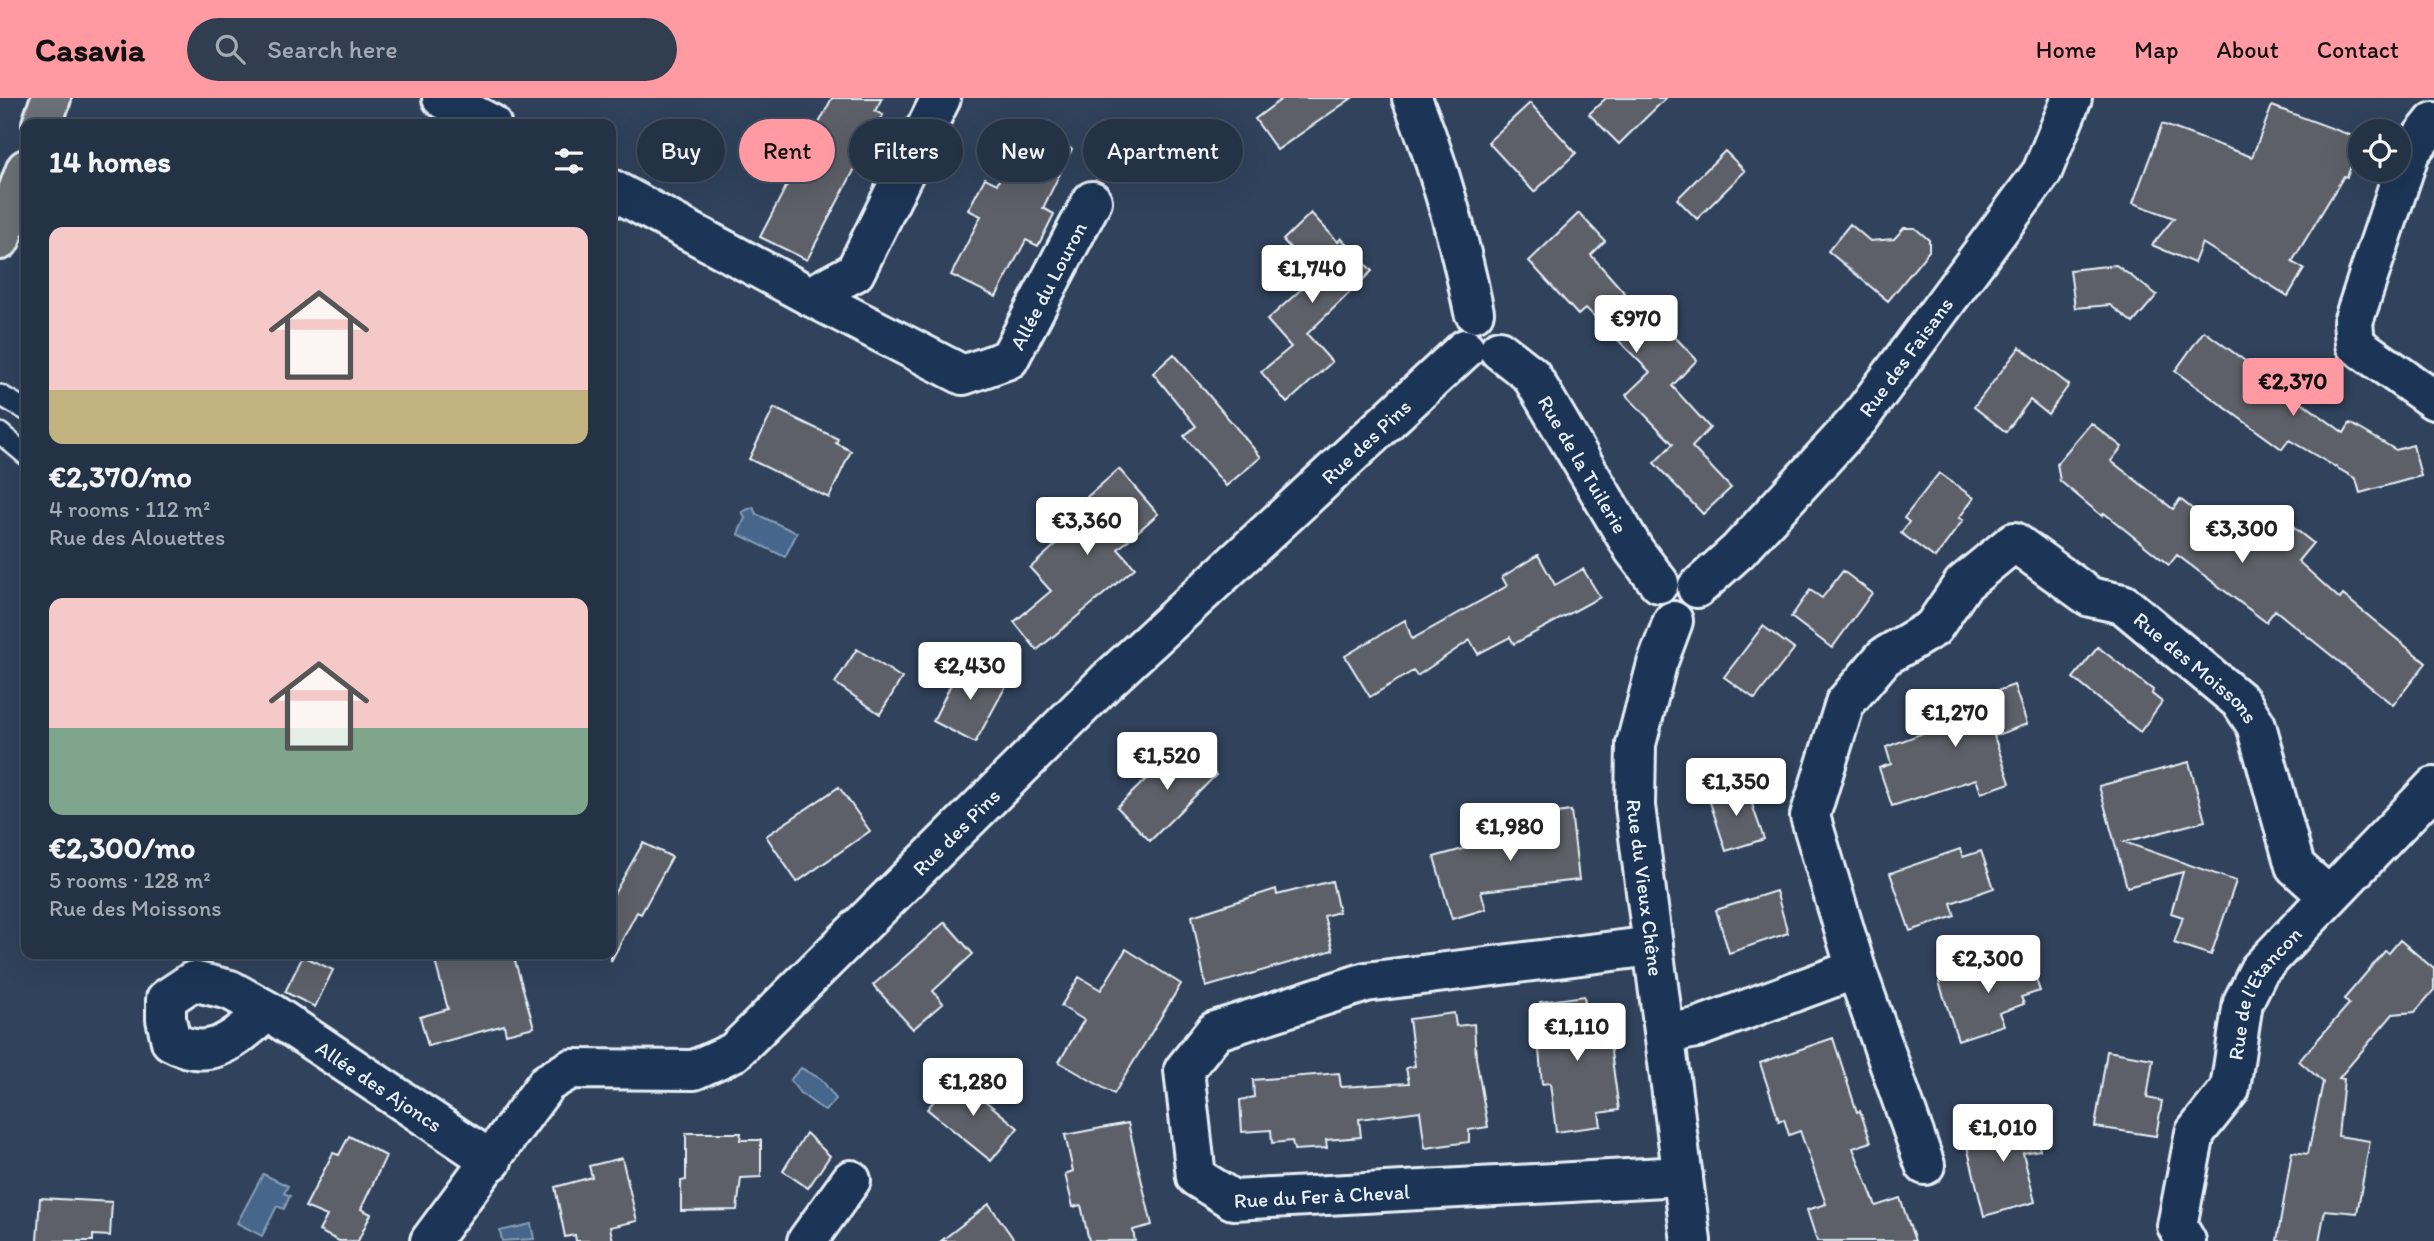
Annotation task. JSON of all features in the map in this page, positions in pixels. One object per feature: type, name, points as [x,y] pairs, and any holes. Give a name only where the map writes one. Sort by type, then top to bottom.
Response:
[{"type":"main road","points":[[44,119],[51,98]]},
{"type":"main road","points":[[0,240],[21,183]]},
{"type":"street","points":[[442,98],[482,119]]},
{"type":"street","points":[[810,296],[855,272],[941,98]]},
{"type":"street","points":[[1412,98],[1435,155],[1462,253],[1474,312],[1490,312],[1502,320],[1506,336],[1482,349]]},
{"type":"street","name":"Rue des Faisans","points":[[1697,588],[1738,551],[1859,419],[2042,172],[2060,102]]},
{"type":"street","points":[[2434,122],[2410,152],[2353,321],[2355,344],[2372,359],[2434,400]]},
{"type":"street","name":"Allée du Louron","points":[[616,192],[963,375],[1009,359],[1092,201]]},
{"type":"street","name":"Rue de la Tuilerie","points":[[1482,349],[1531,375],[1633,550],[1658,583]]},
{"type":"street","name":"Rue des Pins","points":[[430,1241],[547,1083],[571,1069],[694,1070],[734,1052],[1106,682],[1482,349]]},
{"type":"street","name":"Rue des Moissons","points":[[1925,1164],[1856,969],[1810,816],[1844,703],[1884,657],[1933,628],[1963,584],[2014,542],[2090,597],[2123,604],[2241,702],[2256,725],[2295,866],[2327,895]]},
{"type":"street","points":[[1679,575],[1697,588],[1699,602],[1693,615],[1672,621],[1658,613],[1653,598],[1658,583],[1664,578],[1679,575]]},
{"type":"street","name":"Rue du Vieux Chêne","points":[[1672,621],[1657,664],[1636,744],[1635,806],[1691,1241]]},
{"type":"street","name":"Rue de l'Etancon","points":[[2186,1241],[2177,1226],[2195,1133],[2230,1089],[2243,1002],[2259,970],[2327,895],[2434,787]]},
{"type":"street","name":"Rue du Fer à Cheval","points":[[1653,946],[1366,982],[1215,1031],[1184,1070],[1196,1177],[1233,1200],[1683,1177]]},
{"type":"street","points":[[1666,1034],[1696,1028],[1856,969]]},
{"type":"street","name":"Allée des Ajoncs","points":[[268,1011],[492,1160]]},
{"type":"street","points":[[807,1241],[851,1180]]},
{"type":"lane","points":[[0,395],[21,407]]},
{"type":"lane","points":[[0,433],[21,451]]},
{"type":"water","points":[[753,507],[756,514],[797,533],[785,557],[738,534],[745,518],[742,512]]},
{"type":"water","points":[[801,1068],[821,1079],[836,1099],[825,1111],[800,1093],[790,1080]]},
{"type":"water","points":[[263,1174],[288,1186],[284,1193],[290,1196],[284,1209],[277,1206],[262,1236],[237,1223]]},
{"type":"water","points":[[531,1224],[534,1239],[502,1241],[500,1231]]},
{"type":"building","points":[[832,98],[882,98],[875,111],[883,115],[881,119],[849,119],[849,180],[807,260],[760,237],[788,182],[835,182],[835,119],[821,119]]},
{"type":"building","points":[[1283,98],[1352,98],[1277,150],[1255,119]]},
{"type":"building","points":[[1606,98],[1666,98],[1619,144],[1589,114]]},
{"type":"building","points":[[1530,103],[1576,153],[1534,192],[1488,142]]},
{"type":"building","points":[[2272,106],[2348,134],[2347,177],[2344,176],[2292,262],[2304,269],[2288,296],[2202,243],[2194,263],[2152,245],[2174,218],[2133,203],[2162,124],[2252,157]]},
{"type":"building","points":[[1725,151],[1745,171],[1697,219],[1677,199]]},
{"type":"building","points":[[983,182],[1056,182],[1043,208],[1054,214],[1038,246],[1026,240],[996,297],[951,275],[981,216],[968,210]]},
{"type":"building","points":[[1311,213],[1338,242],[1341,238],[1372,271],[1307,334],[1332,362],[1287,403],[1261,372],[1291,347],[1267,320],[1316,276],[1283,240]]},
{"type":"building","points":[[1579,213],[1605,241],[1591,255],[1644,315],[1649,310],[1697,360],[1672,386],[1710,428],[1692,447],[1731,488],[1703,514],[1654,463],[1673,444],[1626,395],[1650,372],[1586,308],[1578,315],[1529,261]]},
{"type":"building","points":[[1850,224],[1870,241],[1894,239],[1904,228],[1915,228],[1929,240],[1929,251],[1888,301],[1828,251]]},
{"type":"building","points":[[2116,265],[2157,295],[2133,323],[2110,305],[2075,308],[2070,270]]},
{"type":"building","points":[[2204,331],[2344,433],[2350,423],[2396,450],[2413,445],[2421,476],[2360,493],[2356,479],[2289,440],[2282,449],[2175,371]]},
{"type":"building","points":[[2020,347],[2069,385],[2048,414],[2030,400],[2006,432],[1974,407]]},
{"type":"building","points":[[1174,354],[1261,457],[1226,486],[1184,436],[1196,426],[1153,373]]},
{"type":"building","points":[[774,408],[838,439],[836,443],[851,451],[829,498],[749,459]]},
{"type":"building","points":[[2091,423],[2122,447],[2111,461],[2173,509],[2180,499],[2241,548],[2269,508],[2313,543],[2298,561],[2340,599],[2343,595],[2426,663],[2393,705],[2275,610],[2266,622],[2177,555],[2169,565],[2060,481],[2057,463]]},
{"type":"building","points":[[1119,469],[1158,514],[1118,549],[1135,568],[1037,650],[1014,622],[1051,591],[1030,568],[1074,528],[1064,517]]},
{"type":"building","points":[[1939,473],[1974,498],[1959,518],[1963,520],[1935,558],[1901,533],[1909,522],[1904,518]]},
{"type":"building","points":[[1538,555],[1555,585],[1583,569],[1600,597],[1514,644],[1510,637],[1478,654],[1470,640],[1417,676],[1413,671],[1370,697],[1345,656],[1405,620],[1412,639],[1507,586],[1502,577]]},
{"type":"building","points":[[1843,571],[1872,593],[1832,648],[1791,617],[1810,590],[1822,598]]},
{"type":"building","points":[[1763,626],[1794,649],[1755,699],[1724,677]]},
{"type":"building","points":[[2098,647],[2153,690],[2152,694],[2162,702],[2140,732],[2073,678]]},
{"type":"building","points":[[857,649],[902,678],[880,714],[835,683]]},
{"type":"building","points":[[963,660],[1007,684],[975,743],[933,721]]},
{"type":"building","points":[[2014,685],[2027,724],[1994,736],[2010,783],[1981,793],[1976,779],[1892,806],[1879,768],[1891,764],[1886,747],[1947,724],[1942,710]]},
{"type":"building","points":[[1184,743],[1216,775],[1150,841],[1117,807]]},
{"type":"building","points":[[2189,762],[2205,821],[2124,842],[2236,881],[2211,955],[2174,943],[2183,917],[2171,913],[2183,872],[2127,887],[2099,786]]},
{"type":"building","points":[[1745,784],[1764,839],[1726,851],[1708,796]]},
{"type":"building","points":[[839,787],[870,831],[797,882],[766,836]]},
{"type":"building","points":[[1571,811],[1579,880],[1481,891],[1486,909],[1452,919],[1434,857],[1528,831],[1526,817]]},
{"type":"building","points":[[643,843],[672,857],[641,914],[637,912],[616,952],[616,890]]},
{"type":"building","points":[[1960,849],[1963,857],[1981,851],[1994,888],[1951,903],[1955,916],[1910,931],[1890,873]]},
{"type":"building","points":[[1332,881],[1339,912],[1324,916],[1333,950],[1206,987],[1192,916],[1276,889],[1277,895]]},
{"type":"building","points":[[1776,891],[1788,933],[1729,953],[1716,910]]},
{"type":"building","points":[[945,922],[973,954],[933,991],[943,1003],[913,1029],[873,985]]},
{"type":"building","points":[[2400,940],[2434,969],[2434,990],[2415,1012],[2393,1014],[2339,1078],[2344,1079],[2338,1136],[2370,1141],[2357,1213],[2325,1210],[2319,1241],[2277,1241],[2292,1152],[2308,1154],[2323,1082],[2299,1061],[2349,1004],[2344,999],[2385,951],[2389,953]]},
{"type":"building","points":[[1126,949],[1181,984],[1114,1094],[1059,1062],[1084,1020],[1061,1006],[1079,977],[1101,990]]},
{"type":"building","points":[[2027,953],[2040,991],[2021,997],[2024,1004],[1999,1013],[2004,1025],[1958,1040],[1939,982]]},
{"type":"building","points":[[302,959],[309,959],[333,970],[315,1007],[285,992]]},
{"type":"building","points":[[434,959],[514,959],[534,1027],[506,1034],[504,1025],[428,1046],[420,1017],[448,1009]]},
{"type":"building","points":[[1584,996],[1586,1009],[1605,1008],[1619,1110],[1599,1113],[1601,1126],[1556,1132],[1550,1083],[1542,1084],[1539,1050],[1546,1049],[1540,1002]]},
{"type":"building","points":[[1454,1013],[1456,1026],[1474,1024],[1476,1058],[1488,1127],[1469,1130],[1469,1142],[1425,1148],[1420,1111],[1359,1119],[1361,1137],[1326,1140],[1327,1148],[1294,1150],[1292,1141],[1272,1143],[1271,1130],[1242,1132],[1240,1100],[1254,1097],[1253,1080],[1339,1073],[1341,1087],[1409,1083],[1406,1068],[1415,1066],[1409,1019]]},
{"type":"building","points":[[1833,1038],[1857,1112],[1860,1111],[1871,1142],[1853,1148],[1876,1206],[1900,1198],[1915,1241],[1817,1241],[1807,1210],[1826,1204],[1800,1131],[1789,1135],[1784,1119],[1779,1121],[1760,1063]]},
{"type":"building","points":[[2107,1051],[2153,1059],[2147,1098],[2162,1101],[2156,1136],[2095,1127]]},
{"type":"building","points":[[955,1076],[1018,1128],[991,1161],[927,1109]]},
{"type":"building","points":[[2032,1116],[2040,1150],[2023,1153],[2035,1202],[1984,1216],[1964,1134]]},
{"type":"building","points":[[1128,1123],[1152,1225],[1133,1230],[1135,1241],[1089,1241],[1081,1205],[1073,1207],[1065,1174],[1073,1171],[1065,1135]]},
{"type":"building","points":[[686,1133],[741,1133],[740,1140],[761,1140],[761,1177],[741,1178],[737,1210],[681,1211],[681,1181],[686,1180]]},
{"type":"building","points":[[806,1133],[830,1156],[808,1188],[783,1171]]},
{"type":"building","points":[[349,1136],[386,1156],[361,1209],[371,1214],[358,1241],[339,1241],[319,1231],[327,1216],[305,1207],[333,1153],[339,1155]]},
{"type":"building","points":[[622,1158],[637,1221],[610,1227],[613,1241],[576,1241],[575,1235],[565,1237],[555,1187],[592,1177],[589,1166]]},
{"type":"building","points":[[40,1198],[112,1202],[110,1236],[93,1235],[93,1241],[37,1241]]},
{"type":"building","points":[[989,1204],[1015,1241],[941,1241]]}]
